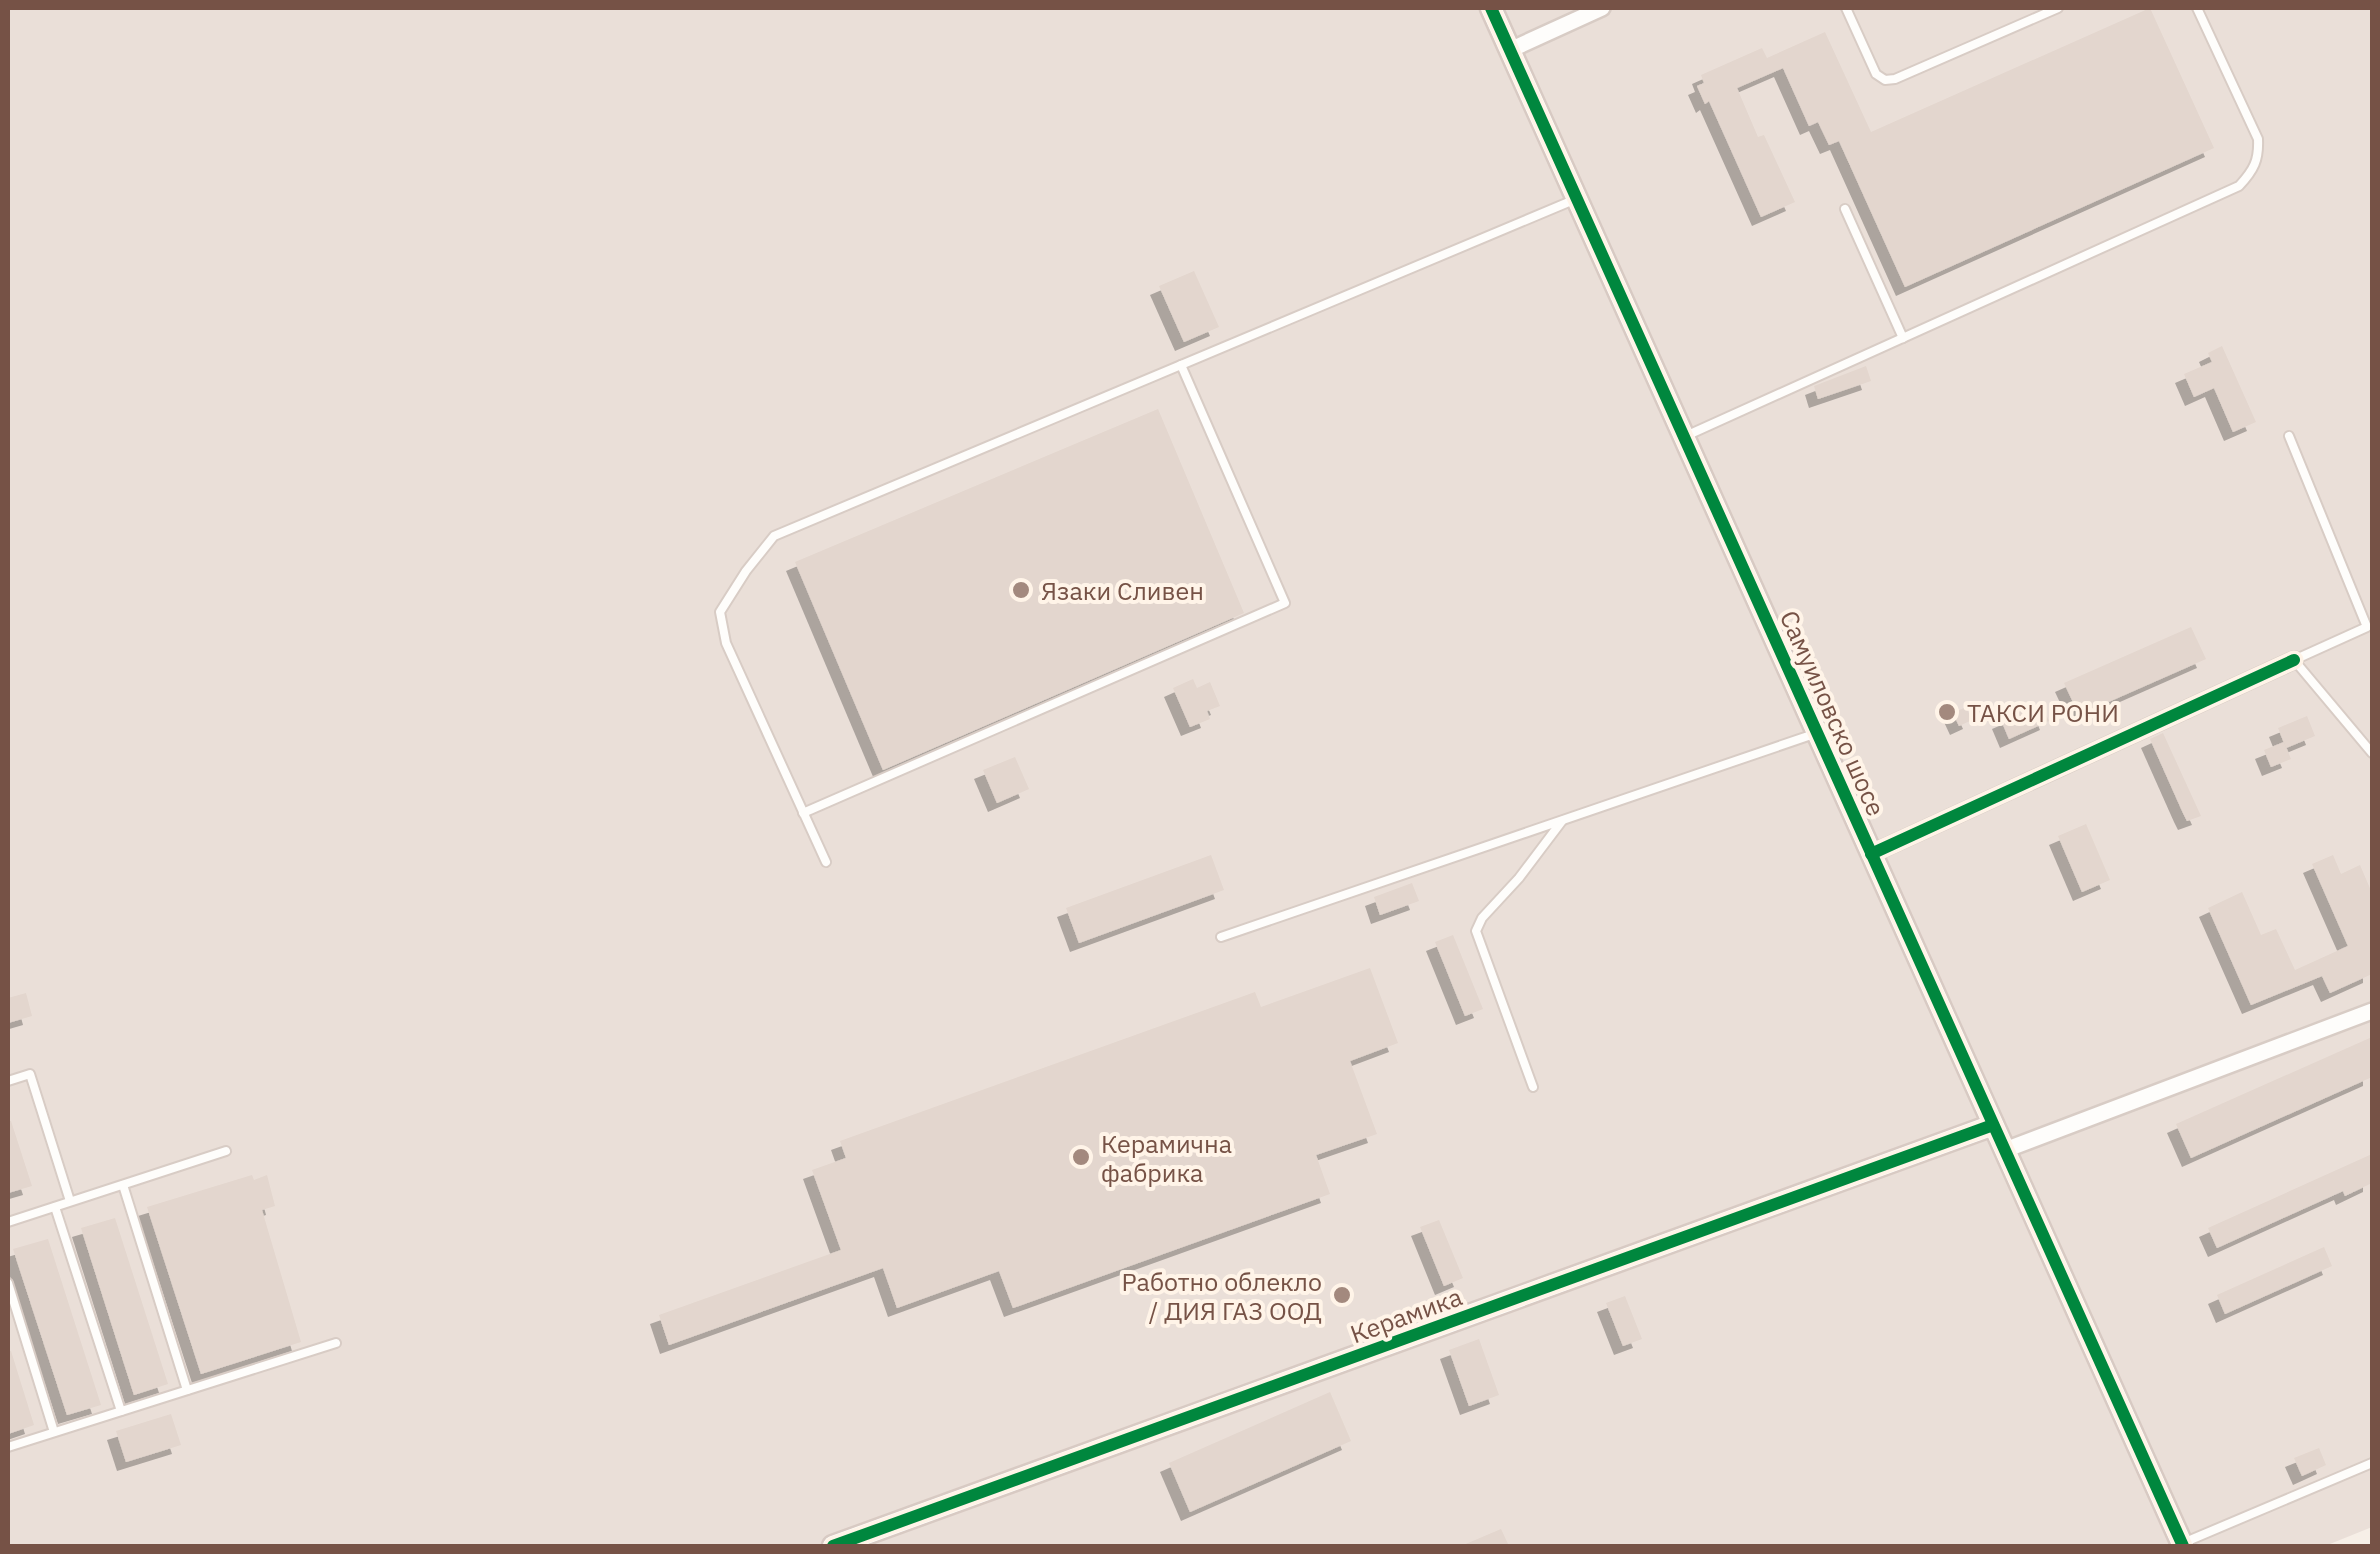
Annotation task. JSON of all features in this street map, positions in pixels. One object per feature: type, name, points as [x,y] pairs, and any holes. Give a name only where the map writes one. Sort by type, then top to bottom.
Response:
[{"type":"street","name":"Самуиловско шосе","points":[[1491,8],[1994,1125],[2179,1546]]},
{"type":"street","points":[[1510,50],[1602,8]]},
{"type":"street","points":[[1871,854],[2294,660]]},
{"type":"street","points":[[2004,1150],[2372,1011]]},
{"type":"street","name":"Керамика","points":[[833,1546],[1994,1125]]},
{"type":"lane","points":[[1846,8],[1876,74],[1884,80],[1895,79],[2058,8]]},
{"type":"lane","points":[[1684,437],[2239,186],[2258,158],[2258,138],[2196,8]]},
{"type":"lane","points":[[826,862],[726,643],[720,612],[774,536],[1577,198]]},
{"type":"lane","points":[[1845,209],[1903,338]]},
{"type":"lane","points":[[803,813],[1286,603],[1181,365]]},
{"type":"lane","points":[[2289,436],[2367,628],[2294,660],[2372,753]]},
{"type":"lane","points":[[1221,937],[1818,734]]},
{"type":"lane","points":[[1534,1088],[1476,931],[1482,918],[1519,878],[1562,820]]},
{"type":"lane","points":[[8,1081],[30,1074],[70,1201]]},
{"type":"lane","points":[[8,1222],[226,1151]]},
{"type":"lane","points":[[124,1184],[187,1390]]},
{"type":"lane","points":[[55,1206],[122,1410]]},
{"type":"lane","points":[[8,1284],[54,1432]]},
{"type":"lane","points":[[8,1447],[336,1343]]},
{"type":"lane","points":[[2179,1546],[2372,1464]]},
{"type":"shaded area","points":[[8,8],[2372,8],[2372,1527],[2325,1546],[8,1546]]},
{"type":"building","points":[[2150,8],[2214,148],[1905,287],[1839,141],[1829,145],[1818,122],[1809,126],[1783,68],[1737,88],[1758,137],[1764,135],[1795,202],[1761,217],[1709,101],[1705,104],[1697,86],[1704,83],[1701,75],[1762,48],[1767,58],[1825,32],[1871,132]]},
{"type":"building","points":[[1194,271],[1219,327],[1184,342],[1159,286]]},
{"type":"building","points":[[2222,346],[2256,422],[2233,432],[2214,388],[2194,397],[2184,374],[2212,362],[2208,353]]},
{"type":"building","points":[[1866,366],[1871,381],[1818,399],[1814,386]]},
{"type":"building","name":"Язаки Сливен","points":[[1158,409],[1244,613],[883,770],[795,562]]},
{"type":"building","points":[[2191,627],[2206,659],[2079,715],[2064,683]]},
{"type":"building","points":[[1193,679],[1197,688],[1210,682],[1220,706],[1207,711],[1210,719],[1190,727],[1173,688]]},
{"type":"building","points":[[2041,703],[2049,721],[2009,739],[2001,720]]},
{"type":"building","points":[[1966,707],[1972,720],[1959,726],[1953,713]]},
{"type":"building","points":[[2307,716],[2315,736],[2286,748],[2278,728]]},
{"type":"building","points":[[2163,733],[2201,816],[2187,821],[2183,813],[2150,739]]},
{"type":"building","points":[[2284,742],[2291,759],[2271,767],[2264,750]]},
{"type":"building","points":[[1015,757],[1029,789],[997,803],[983,770]]},
{"type":"building","points":[[2086,824],[2110,880],[2082,892],[2058,836]]},
{"type":"building","points":[[1211,855],[1224,890],[1079,943],[1066,908]]},
{"type":"building","points":[[2333,855],[2341,874],[2360,865],[2372,893],[2372,974],[2330,993],[2322,976],[2251,1005],[2208,908],[2242,892],[2261,935],[2276,929],[2295,970],[2348,946],[2312,864]]},
{"type":"building","points":[[1412,883],[1419,901],[1380,915],[1374,897]]},
{"type":"building","points":[[1453,935],[1483,1009],[1465,1016],[1435,942]]},
{"type":"building","name":"Керамична фабрика","points":[[1370,968],[1398,1043],[1350,1061],[1377,1134],[1316,1155],[1330,1194],[1013,1308],[999,1271],[897,1308],[883,1268],[669,1345],[659,1315],[841,1250],[812,1170],[846,1158],[840,1141],[1255,992],[1261,1007]]},
{"type":"building","points":[[26,993],[32,1016],[8,1023],[8,998]]},
{"type":"building","points":[[2372,1037],[2372,1077],[2191,1158],[2176,1124]]},
{"type":"building","points":[[8,1121],[32,1186],[8,1193]]},
{"type":"building","points":[[2372,1154],[2372,1183],[2345,1196],[2343,1191],[2217,1248],[2208,1228]]},
{"type":"building","points":[[252,1175],[254,1180],[267,1175],[275,1206],[262,1210],[301,1342],[201,1374],[147,1207]]},
{"type":"building","points":[[115,1218],[168,1384],[134,1395],[81,1228]]},
{"type":"building","points":[[1439,1220],[1463,1278],[1444,1286],[1420,1227]]},
{"type":"building","points":[[48,1239],[101,1405],[67,1415],[13,1249]]},
{"type":"building","points":[[2324,1247],[2332,1266],[2225,1314],[2217,1295]]},
{"type":"building","points":[[1625,1296],[1642,1339],[1623,1346],[1606,1303]]},
{"type":"building","points":[[1479,1339],[1499,1395],[1469,1406],[1449,1350]]},
{"type":"building","points":[[11,1351],[34,1425],[8,1434],[8,1352]]},
{"type":"building","points":[[1330,1392],[1351,1441],[1190,1512],[1169,1463]]},
{"type":"building","points":[[171,1414],[181,1445],[126,1462],[116,1431]]},
{"type":"building","points":[[2319,1448],[2326,1465],[2302,1476],[2294,1458]]},
{"type":"building","points":[[1501,1529],[1509,1546],[1461,1546]]},
{"type":"cycle path","points":[[1491,8],[2183,1546]]},
{"type":"cycle path","points":[[1871,854],[2294,660]]},
{"type":"cycle path","points":[[833,1546],[1993,1125]]},
{"type":"place","name":"Язаки Сливен","points":[[1021,590]]},
{"type":"place","name":"ТАКСИ РОНИ","points":[[1947,712]]},
{"type":"place","name":"Керамична фабрика","points":[[1081,1157]]},
{"type":"place","name":"Работно облекло / ДИЯ ГАЗ ООД","points":[[1342,1295]]}]
